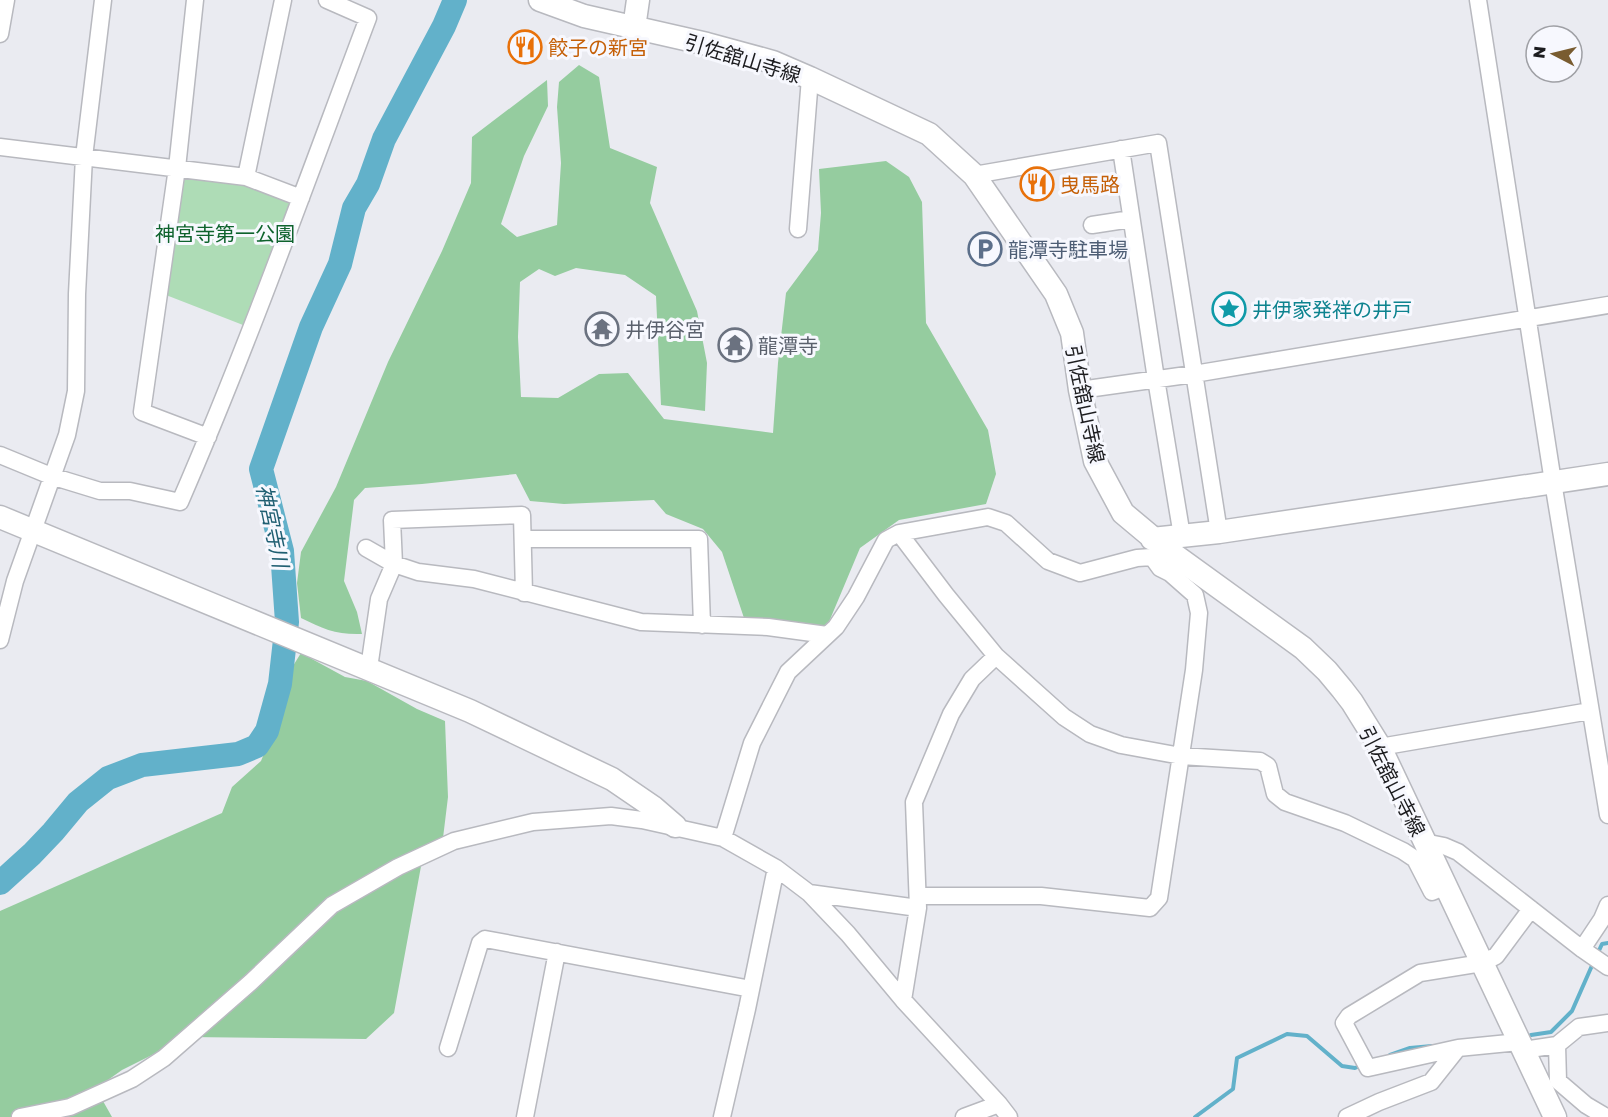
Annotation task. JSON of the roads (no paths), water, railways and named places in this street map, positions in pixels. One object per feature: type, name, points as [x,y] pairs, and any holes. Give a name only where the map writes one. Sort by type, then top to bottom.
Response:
[{"type":"main road","name":"引佐舘山寺線","points":[[540,0],[584,16],[707,44],[773,63],[929,134],[974,175],[1056,294],[1072,333],[1080,390],[1095,461],[1123,513],[1303,648],[1327,671],[1352,702],[1380,747],[1555,1117]]},
{"type":"main road","points":[[634,28],[638,0]]},
{"type":"main road","points":[[1163,545],[1219,532],[1608,474]]},
{"type":"main road","points":[[0,517],[470,711],[612,779],[653,807],[675,826]]},
{"type":"street","points":[[0,34],[6,0]]},
{"type":"street","points":[[0,640],[15,581],[67,435],[75,391],[84,157],[103,0]]},
{"type":"street","points":[[195,0],[177,168],[142,412],[208,437]]},
{"type":"street","points":[[246,177],[283,0]]},
{"type":"street","points":[[0,455],[51,476],[100,491],[130,491],[180,502],[208,437],[301,198],[368,18],[327,0]]},
{"type":"street","points":[[1478,0],[1553,482],[1608,815]]},
{"type":"street","points":[[798,229],[810,78]]},
{"type":"street","points":[[974,175],[1158,143],[1219,532]]},
{"type":"street","points":[[0,147],[246,177],[301,198]]},
{"type":"street","points":[[809,894],[918,902],[1041,896],[1150,908],[1159,898],[1194,670],[1199,613],[1195,595],[1170,573],[1160,568],[1163,545],[1156,379],[1121,149]]},
{"type":"street","points":[[1092,225],[1131,219]]},
{"type":"street","points":[[1080,390],[1194,374],[1608,306]]},
{"type":"street","points":[[369,668],[379,599],[394,564],[392,520],[522,515],[524,593]]},
{"type":"street","points":[[723,838],[752,743],[788,672],[836,627],[856,597],[886,540],[899,533],[988,517],[1006,523],[1048,561],[1080,573],[1137,558],[1163,545]]},
{"type":"street","points":[[899,533],[996,656],[1064,717],[1090,734],[1121,745],[1181,756],[1260,761],[1268,766],[1275,794],[1285,802],[1345,823],[1403,851],[1415,859],[1432,892],[1446,886]]},
{"type":"street","points":[[523,539],[699,539],[702,625]]},
{"type":"street","points":[[366,548],[394,564],[418,573],[474,579],[641,622],[768,627],[827,635]]},
{"type":"street","points":[[903,1000],[918,902],[914,802],[951,714],[972,679],[996,656]]},
{"type":"street","points":[[1380,747],[1590,711]]},
{"type":"street","points":[[20,1117],[70,1107],[132,1079],[164,1058],[251,982],[332,904],[398,867],[454,841],[533,822],[611,816],[675,826],[723,838],[776,868],[809,894],[848,934],[903,1000],[1004,1110]]},
{"type":"street","points":[[1424,842],[1444,846],[1458,852],[1582,949],[1605,958]]},
{"type":"street","points":[[722,1117],[776,868]]},
{"type":"street","points":[[1582,949],[1602,920],[1608,905]]},
{"type":"street","points":[[1531,909],[1496,956],[1482,963],[1420,973],[1349,1016],[1344,1023],[1368,1068],[1458,1048],[1557,1045],[1579,1027],[1608,1023]]},
{"type":"street","points":[[448,1048],[480,943],[485,939],[751,989]]},
{"type":"street","points":[[525,1117],[557,952]]},
{"type":"street","points":[[1557,1045],[1558,1082],[1586,1105],[1606,1117]]},
{"type":"street","points":[[1347,1117],[1431,1082],[1458,1048]]},
{"type":"street","points":[[964,1117],[1004,1110]]},
{"type":"waterway","name":"神宮寺川","points":[[0,883],[32,854],[78,802],[108,778],[142,765],[238,754],[257,746],[267,731],[280,684],[287,622],[282,551],[261,469],[311,327],[340,264],[354,208],[368,184],[384,139],[444,26],[455,0]]},
{"type":"waterway","points":[[1597,955],[1602,944],[1608,943]]},
{"type":"waterway","points":[[1531,1035],[1551,1032],[1572,1011],[1594,961]]},
{"type":"waterway","points":[[1195,1117],[1233,1089],[1237,1058],[1287,1034],[1307,1036],[1342,1066],[1355,1068],[1360,1066]]},
{"type":"waterway","points":[[1390,1055],[1410,1048],[1432,1046]]},
{"type":"place","name":"餃子の新宮","points":[[525,47]]},
{"type":"place","name":"曳馬路","points":[[1037,184]]},
{"type":"place","name":"龍潭寺駐車場","points":[[985,249]]},
{"type":"place","name":"井伊家発祥の井戸","points":[[1229,309]]},
{"type":"place","name":"井伊谷宮","points":[[602,329]]},
{"type":"place","name":"龍潭寺","points":[[735,345]]},
{"type":"park label","name":"神宮寺第一公園","points":[[225,233]]}]
